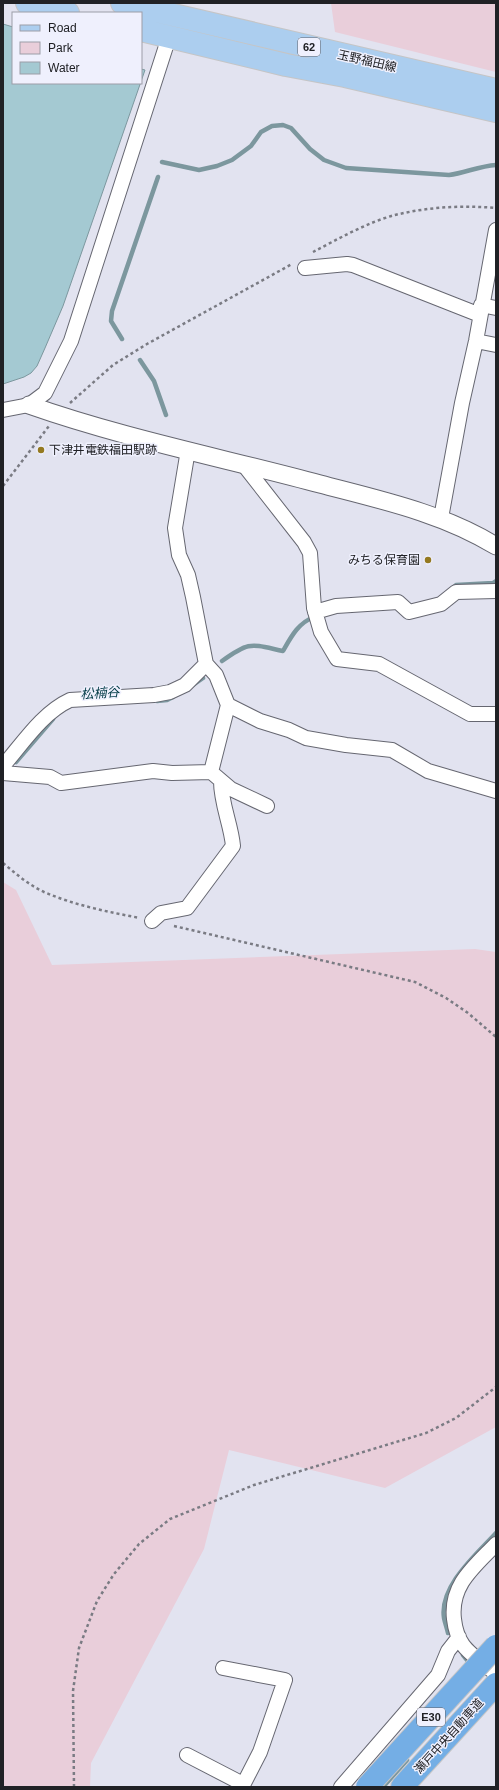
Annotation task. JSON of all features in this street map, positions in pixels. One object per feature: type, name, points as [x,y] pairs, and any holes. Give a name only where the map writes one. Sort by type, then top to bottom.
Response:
[{"type":"highway","name":"E30","points":[[367,1787],[496,1646]]},
{"type":"highway","name":"瀬戸中央自動車道","points":[[402,1787],[496,1684]]},
{"type":"main road","points":[[27,3],[64,12]]},
{"type":"main road","name":"玉野福田線","points":[[122,3],[178,9],[333,53],[496,90]]},
{"type":"main road","name":"玉野福田線","points":[[142,30],[496,111]]},
{"type":"street","points":[[3,410],[28,405],[45,393],[71,341],[178,9]]},
{"type":"street","points":[[440,518],[462,403],[476,341],[496,230]]},
{"type":"street","points":[[301,264],[353,265],[481,310],[496,308]]},
{"type":"street","points":[[476,341],[496,345]]},
{"type":"street","points":[[28,405],[98,427],[386,501],[458,525],[496,546]]},
{"type":"street","points":[[152,921],[161,913],[187,908],[233,846],[232,835],[216,776],[228,705],[216,675],[206,664],[188,575],[180,555],[175,528],[188,450]]},
{"type":"street","points":[[243,464],[307,547],[310,553],[315,612],[322,632],[337,659],[379,664],[470,714],[496,714]]},
{"type":"street","points":[[315,612],[336,606],[398,602],[409,612],[441,604],[456,592],[496,591]]},
{"type":"street","points":[[3,766],[49,714],[59,705],[70,700],[154,695],[170,692],[185,685],[206,664]]},
{"type":"street","points":[[228,705],[260,721],[289,730],[306,738],[346,745],[392,750],[428,771],[496,791]]},
{"type":"street","points":[[3,773],[50,777],[61,783],[153,771],[216,776],[231,789],[267,806]]},
{"type":"street","points":[[496,1544],[466,1576],[457,1591],[452,1606],[455,1628],[464,1646],[496,1674]]},
{"type":"street","points":[[341,1787],[438,1675],[448,1651],[459,1637]]},
{"type":"street","points":[[188,1754],[243,1786],[260,1752],[285,1680],[223,1668]]},
{"type":"path","points":[[311,253],[360,229],[393,216],[420,210],[446,207],[474,206],[496,208]]},
{"type":"path","points":[[113,365],[147,344],[301,264]]},
{"type":"path","points":[[3,863],[27,882],[44,891],[81,905],[415,982],[446,998],[468,1013],[496,1037]]},
{"type":"path","points":[[74,1787],[73,1691],[79,1648],[97,1601],[114,1574],[139,1544],[170,1519],[254,1486],[426,1433],[456,1418],[496,1387]]},
{"type":"green space","points":[[331,3],[496,3],[496,72],[335,32]]},
{"type":"green space","points":[[3,882],[16,890],[52,965],[475,949],[496,952],[496,1427],[385,1488],[229,1450],[204,1549],[91,1763],[90,1787],[3,1787]]},
{"type":"water","points":[[3,24],[12,27],[12,84],[140,84],[63,306],[37,366],[31,373],[24,377],[3,384]]},
{"type":"water","points":[[142,69],[145,70],[142,79]]},
{"type":"waterway","points":[[162,162],[199,170],[217,166],[232,160],[251,146],[261,132],[272,126],[283,125],[291,128],[310,149],[324,160],[346,168],[449,175],[496,165]]},
{"type":"waterway","points":[[122,339],[111,321],[112,311],[158,177]]},
{"type":"waterway","points":[[140,360],[154,381],[166,415]]},
{"type":"waterway","name":"松楠谷","points":[[454,587],[456,585],[493,583],[496,581]]},
{"type":"waterway","name":"松楠谷","points":[[222,661],[239,650],[251,646],[283,651],[299,627],[314,617]]},
{"type":"waterway","name":"松楠谷","points":[[193,685],[203,678]]},
{"type":"waterway","name":"松楠谷","points":[[157,701],[167,700],[173,697]]},
{"type":"waterway","name":"松楠谷","points":[[16,762],[53,719]]},
{"type":"waterway","points":[[448,1633],[444,1618],[444,1606],[447,1594],[461,1571],[496,1533]]},
{"type":"waterway","points":[[463,1655],[471,1665]]},
{"type":"waterway","points":[[383,1787],[407,1760]]},
{"type":"place","name":"下津井電鉄福田駅跡","points":[[41,450]]},
{"type":"place","name":"みちる保育園","points":[[428,560]]}]
